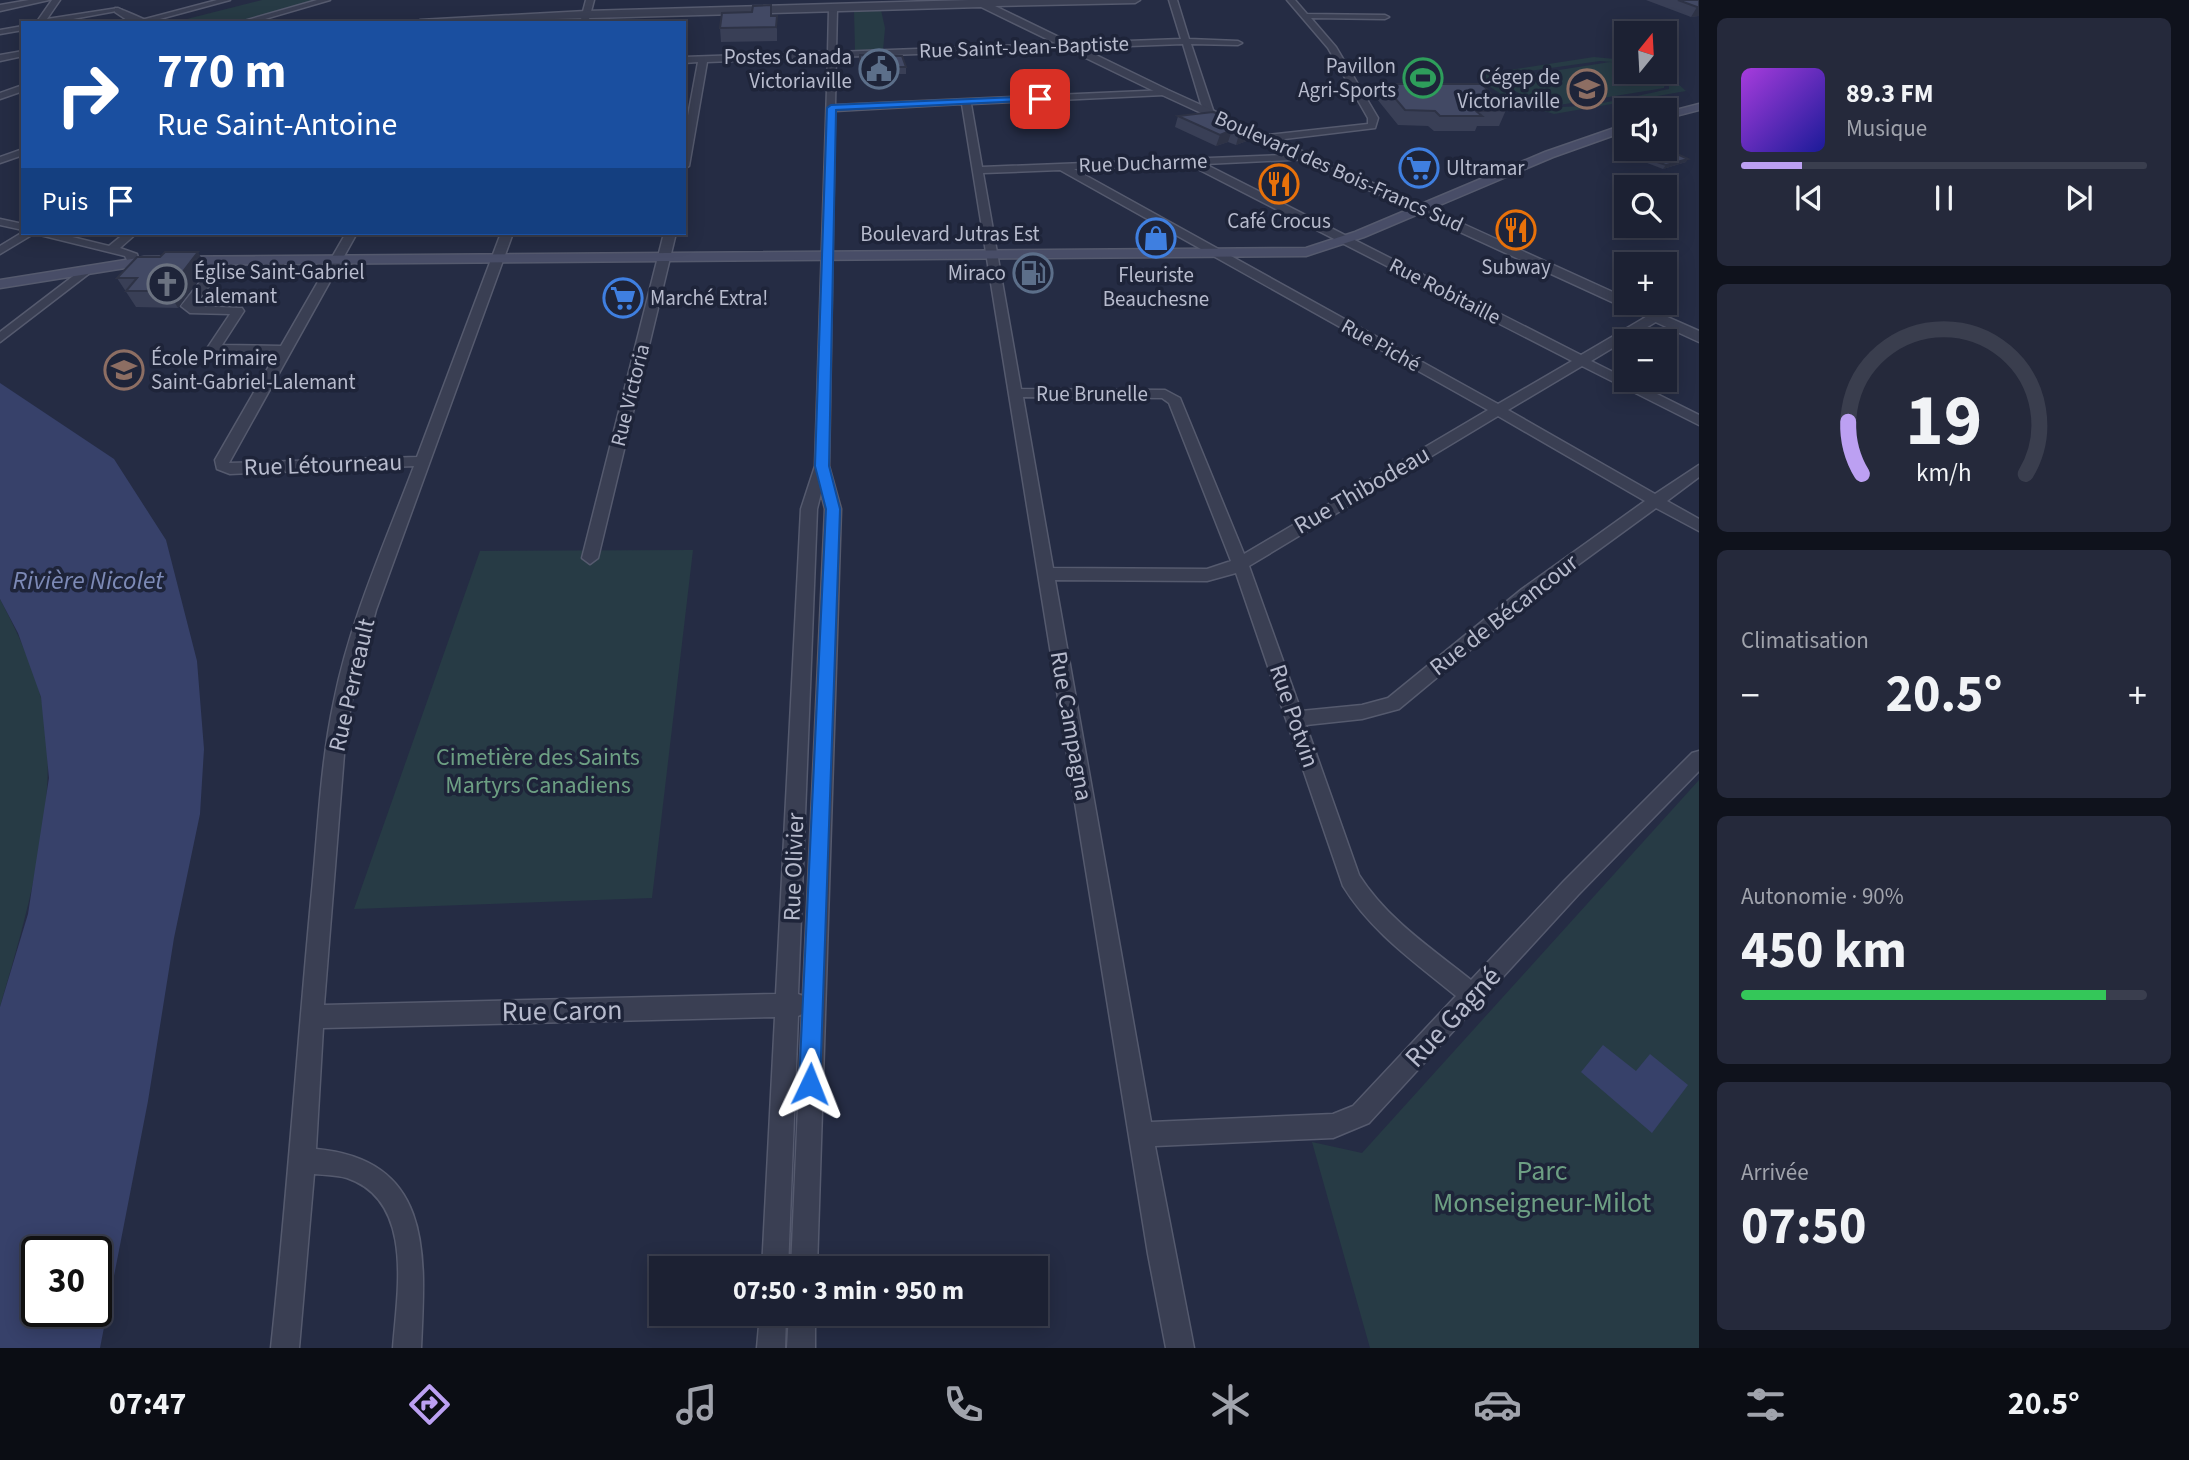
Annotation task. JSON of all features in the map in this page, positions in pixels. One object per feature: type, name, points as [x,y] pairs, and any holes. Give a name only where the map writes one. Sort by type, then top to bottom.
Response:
[{"type":"main road","points":[[1677,113],[1699,107]]},
{"type":"main road","name":"Boulevard Jutras Est","points":[[0,284],[133,262],[1306,252],[1424,210],[1574,144],[1614,131]]},
{"type":"street","points":[[0,8],[44,0]]},
{"type":"street","points":[[41,21],[56,0]]},
{"type":"street","points":[[123,21],[118,17],[118,10],[125,0]]},
{"type":"street","points":[[144,21],[226,0]]},
{"type":"street","points":[[249,21],[326,0]]},
{"type":"street","points":[[283,12],[335,0]]},
{"type":"street","points":[[585,18],[590,0]]},
{"type":"street","points":[[486,21],[585,18],[778,5],[832,9],[901,3],[1135,0]]},
{"type":"street","points":[[1173,0],[1212,114]]},
{"type":"street","points":[[1267,138],[1372,126],[1373,118],[1341,61],[1291,0]]},
{"type":"street","name":"Boulevard des Bois-Francs Sud","points":[[979,1],[1164,92],[1699,337]]},
{"type":"street","name":"Rue Olivier","points":[[776,1256],[809,509],[822,466],[832,9]]},
{"type":"street","points":[[46,21],[118,10],[138,21]]},
{"type":"street","points":[[1306,16],[1385,17]]},
{"type":"street","points":[[0,32],[21,28]]},
{"type":"street","name":"Rue Saint-Jean-Baptiste","points":[[686,60],[1186,41],[1238,43]]},
{"type":"street","points":[[0,58],[21,53]]},
{"type":"street","points":[[686,155],[704,59]]},
{"type":"street","points":[[0,96],[21,89]]},
{"type":"street","points":[[831,108],[1164,92]]},
{"type":"street","points":[[1183,100],[1195,100],[1203,93]]},
{"type":"street","name":"Rue Campagna","points":[[966,103],[1141,1135],[1180,1348]]},
{"type":"street","points":[[0,160],[21,153]]},
{"type":"street","name":"Rue Ducharme","points":[[977,170],[1308,157]]},
{"type":"street","name":"Rue Robitaille","points":[[1191,161],[1699,421]]},
{"type":"street","name":"Rue Piché","points":[[1061,166],[1498,410],[1699,526]]},
{"type":"street","points":[[0,222],[21,227]]},
{"type":"street","points":[[0,251],[26,235]]},
{"type":"street","points":[[52,235],[130,254],[133,256],[133,262]]},
{"type":"street","points":[[111,250],[130,235]]},
{"type":"street","points":[[223,260],[187,306],[190,309],[238,311],[214,347],[285,350],[351,235]]},
{"type":"street","name":"Rue Perreault","points":[[285,1348],[303,1160],[312,1017],[336,742],[343,699],[368,610],[506,235]]},
{"type":"street","name":"Rue Victoria","points":[[590,558],[670,235]]},
{"type":"street","points":[[0,338],[89,269]]},
{"type":"street","name":"Rue Thibodeau","points":[[1045,575],[1207,575],[1227,571],[1655,317]]},
{"type":"street","name":"Rue Létourneau","points":[[285,350],[222,460],[222,466],[230,469],[425,461]]},
{"type":"street","name":"Rue Brunelle","points":[[1014,393],[1156,394],[1170,397]]},
{"type":"street","name":"Rue Potvin","points":[[1170,397],[1175,401],[1240,562],[1350,879],[1361,900],[1473,996]]},
{"type":"street","name":"Rue Olivier","points":[[804,1256],[833,509],[822,466]]},
{"type":"street","name":"Rue de Bécancour","points":[[1294,719],[1362,712],[1393,704],[1528,593],[1699,470]]},
{"type":"street","name":"Rue Gagné","points":[[1141,1135],[1334,1126],[1361,1115],[1571,888],[1699,759]]},
{"type":"street","name":"Rue Caron","points":[[312,1017],[812,1005]]},
{"type":"street","points":[[303,1160],[354,1168],[381,1184],[397,1200],[411,1237],[407,1348]]},
{"type":"street","points":[[771,1348],[772,1326]]},
{"type":"street","points":[[801,1348],[802,1326]]},
{"type":"green space","points":[[262,0],[323,0],[237,21],[179,21]]},
{"type":"green space","points":[[854,10],[881,10],[885,28],[883,50],[855,51]]},
{"type":"green space","points":[[1594,57],[1614,59],[1614,62],[1600,61],[1501,75],[1497,84],[1512,97],[1531,104],[1554,107],[1614,101],[1614,104],[1554,114],[1514,102],[1487,85],[1484,74]]},
{"type":"green space","points":[[1610,62],[1614,63],[1614,84],[1665,84],[1664,88],[1553,106],[1538,103],[1500,83],[1502,79]]},
{"type":"green space","points":[[1677,83],[1686,91],[1646,98],[1627,98],[1669,89],[1669,84]]},
{"type":"green space","name":"Cimetière des Saints Martyrs Canadiens","points":[[693,550],[652,898],[354,909],[480,551]]},
{"type":"green space","points":[[0,599],[24,647],[38,685],[47,735],[48,773],[45,813],[31,894],[0,1007]]},
{"type":"green space","name":"Parc Monseigneur-Milot","points":[[1699,780],[1699,1348],[1370,1348],[1312,1142],[1362,1153]]},
{"type":"water","name":"Rivière Nicolet","points":[[0,383],[114,459],[166,540],[197,661],[204,749],[200,814],[174,938],[148,1101],[112,1286],[112,1236],[21,1236],[21,1327],[104,1327],[100,1348],[0,1348],[0,1007],[28,914],[49,778],[41,697],[18,633],[0,599]]},
{"type":"water","points":[[1603,1045],[1636,1071],[1650,1054],[1688,1085],[1652,1133],[1581,1072]]},
{"type":"building","points":[[1678,0],[1699,0],[1699,7],[1697,7]]},
{"type":"building","points":[[771,5],[771,16],[777,16],[776,27],[720,28],[722,13],[752,12],[753,6]]},
{"type":"building","points":[[860,55],[902,56],[906,67],[889,67],[891,71],[864,72],[864,68],[860,68]]},
{"type":"building","points":[[1383,84],[1482,84],[1506,110],[1476,111],[1482,116],[1440,116],[1435,111],[1405,110]]},
{"type":"building","points":[[1213,112],[1255,128],[1239,134],[1232,130],[1220,135],[1178,116]]},
{"type":"building","points":[[1677,154],[1688,159],[1666,165],[1654,161],[1677,161]]},
{"type":"building","points":[[165,252],[198,252],[168,291],[126,291],[137,278],[117,278],[137,257],[160,257]]},
{"type":"place","name":"Postes Canada Victoriaville","points":[[879,69]]},
{"type":"place","name":"Pavillon Agri-Sports","points":[[1423,78]]},
{"type":"place","name":"Cégep de Victoriaville","points":[[1587,89]]},
{"type":"place","name":"Ultramar","points":[[1419,168]]},
{"type":"place","name":"Café Crocus","points":[[1279,184]]},
{"type":"place","name":"Subway","points":[[1516,230]]},
{"type":"place","name":"Fleuriste Beauchesne","points":[[1156,238]]},
{"type":"place","name":"Miraco","points":[[1033,273]]},
{"type":"place","name":"Église Saint-Gabriel Lalemant","points":[[167,284]]},
{"type":"place","name":"Marché Extra!","points":[[623,298]]},
{"type":"place","name":"École Primaire Saint-Gabriel-Lalemant","points":[[124,370]]},
{"type":"route","points":[[810,1084],[833,509],[822,466],[831,108],[1040,99]]}]
